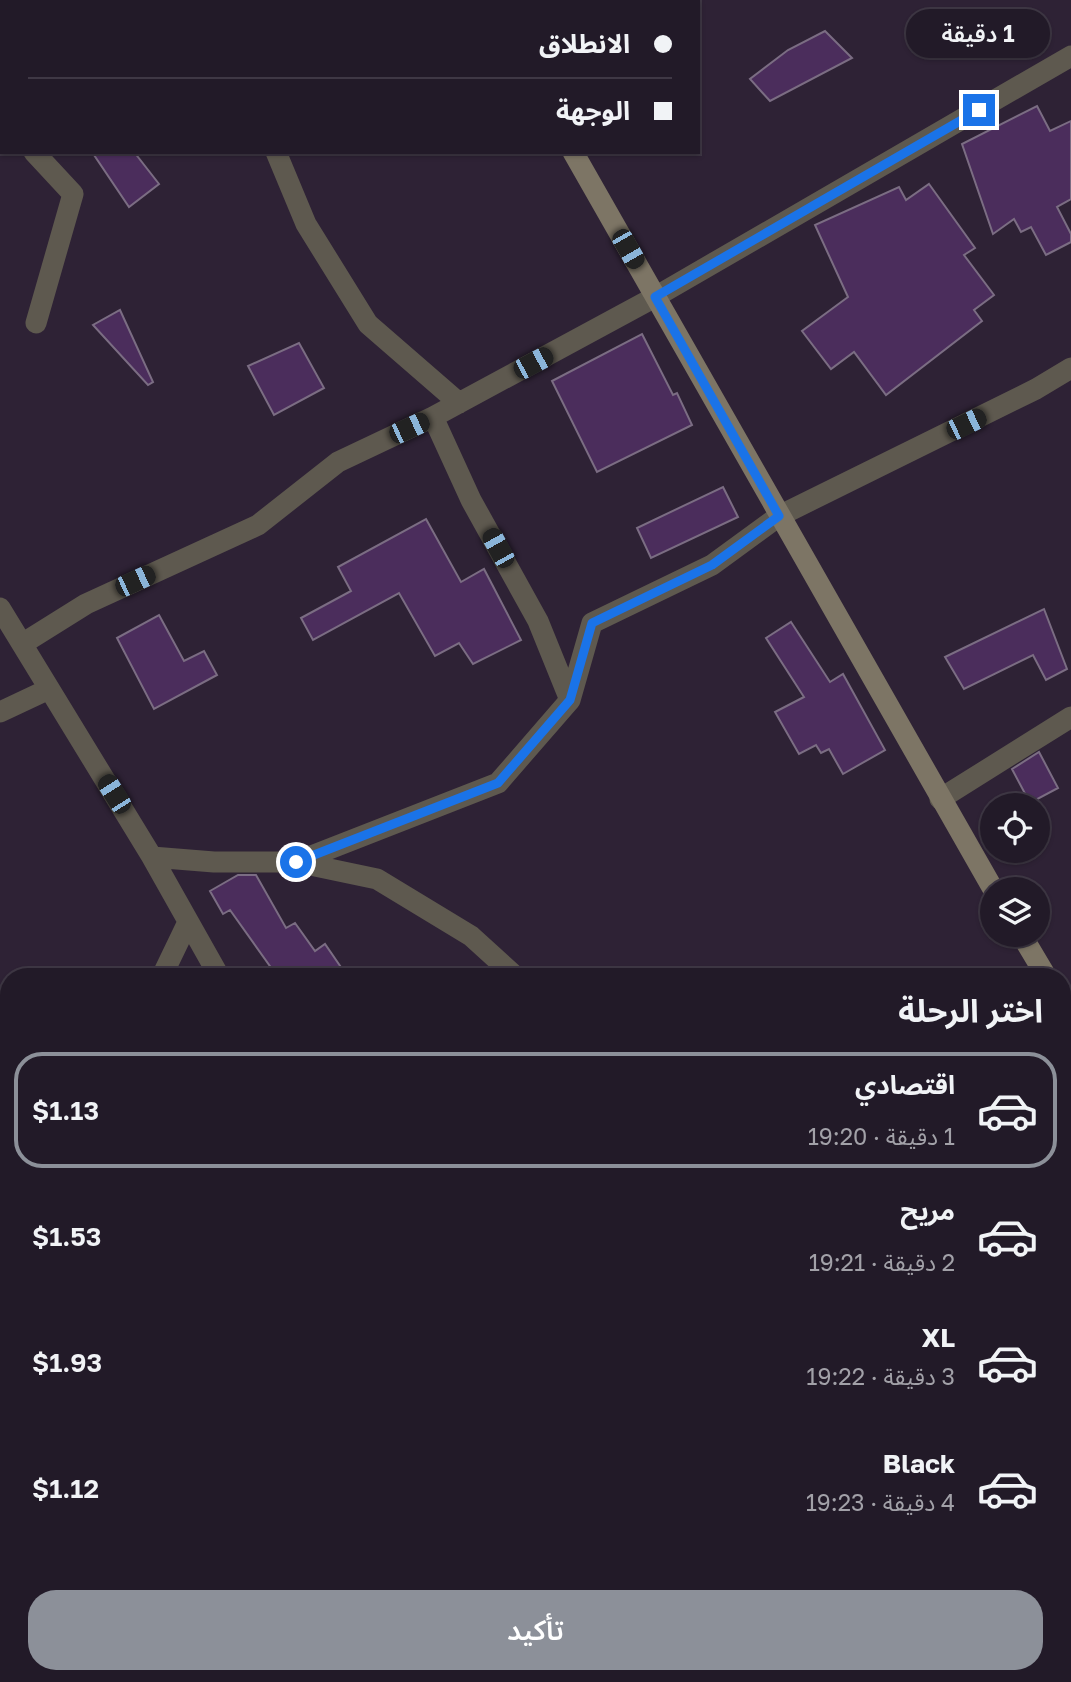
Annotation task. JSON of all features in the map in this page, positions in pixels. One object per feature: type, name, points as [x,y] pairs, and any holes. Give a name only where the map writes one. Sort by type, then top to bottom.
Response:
[{"type":"street","points":[[22,644],[86,604],[258,525],[338,462],[433,417],[655,297],[1071,56]]},
{"type":"street","points":[[36,154],[73,194],[36,323]]},
{"type":"street","points":[[277,154],[306,224],[368,324],[459,402]]},
{"type":"street","points":[[574,154],[986,877]]},
{"type":"street","points":[[296,862],[498,783],[570,700],[592,623],[712,565],[779,516],[1035,389],[1071,368]]},
{"type":"street","points":[[433,417],[471,500],[538,621],[570,700]]},
{"type":"street","points":[[0,608],[152,858],[214,968]]},
{"type":"street","points":[[0,712],[49,689]]},
{"type":"street","points":[[940,799],[1071,717]]},
{"type":"street","points":[[152,858],[214,862],[296,862],[377,879],[471,936],[506,968]]},
{"type":"street","points":[[166,968],[188,922]]},
{"type":"street","points":[[1029,947],[1041,968]]},
{"type":"building","points":[[825,31],[852,58],[770,101],[750,79],[788,50]]},
{"type":"building","points":[[1037,106],[1050,131],[1071,121],[1071,199],[1057,207],[1071,234],[1071,242],[1046,255],[1031,227],[1021,232],[1014,219],[993,234],[962,144]]},
{"type":"building","points":[[93,154],[136,154],[159,184],[129,207]]},
{"type":"building","points":[[929,184],[975,248],[964,255],[994,295],[974,310],[982,321],[886,395],[854,352],[831,369],[802,331],[848,297],[815,225],[899,187],[906,200]]},
{"type":"building","points":[[120,310],[153,382],[148,385],[93,325]]},
{"type":"building","points":[[642,334],[673,395],[677,393],[692,425],[597,472],[552,381]]},
{"type":"building","points":[[299,343],[324,388],[274,415],[248,366]]},
{"type":"building","points":[[723,487],[738,517],[651,558],[637,528]]},
{"type":"building","points":[[426,519],[461,582],[484,569],[521,640],[473,664],[459,643],[435,656],[399,593],[313,640],[301,618],[351,591],[338,567]]},
{"type":"building","points":[[1044,609],[1067,669],[1046,680],[1033,655],[964,689],[945,657]]},
{"type":"building","points":[[159,615],[184,661],[204,651],[217,675],[154,709],[117,638]]},
{"type":"building","points":[[791,622],[830,682],[843,674],[885,750],[843,774],[829,749],[821,753],[816,745],[799,754],[775,712],[804,697],[766,638]]},
{"type":"building","points":[[1039,752],[1058,788],[1049,793],[1025,793],[1012,769]]},
{"type":"building","points":[[238,875],[256,875],[286,928],[295,923],[315,951],[325,944],[342,968],[271,968],[230,910],[223,914],[210,891]]},
{"type":"route","points":[[296,862],[498,783],[570,700],[592,623],[712,565],[779,516],[655,297],[979,110]]}]
